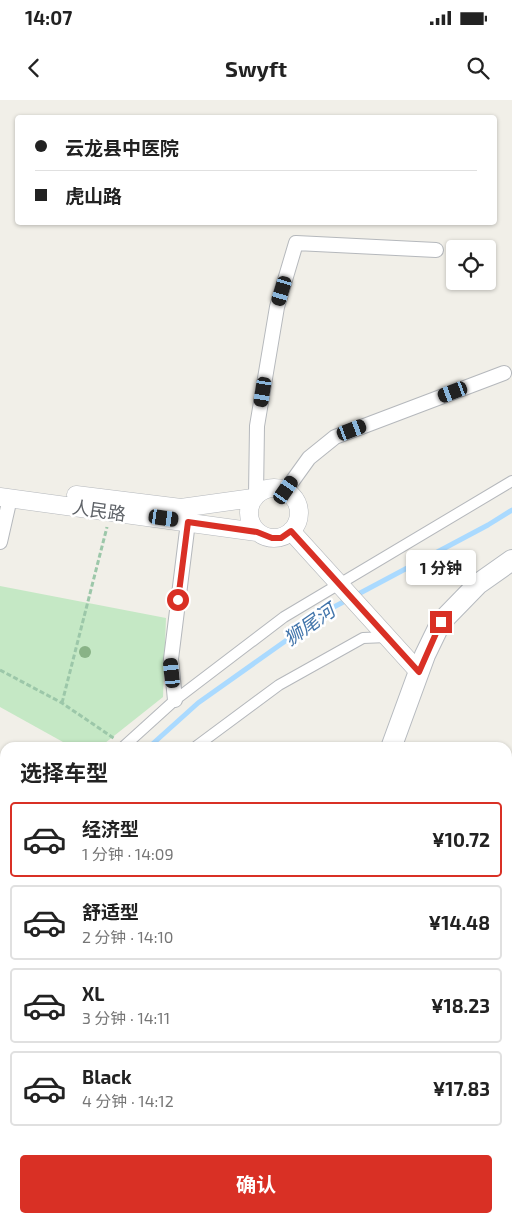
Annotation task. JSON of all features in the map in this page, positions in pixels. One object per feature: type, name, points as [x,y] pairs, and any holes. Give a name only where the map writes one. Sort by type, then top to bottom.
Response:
[{"type":"main road","points":[[393,742],[419,672],[441,622],[478,584],[512,560]]},
{"type":"street","points":[[255,496],[270,488],[286,490],[292,495],[299,511],[298,520],[291,531],[281,538],[272,538],[257,532],[248,517],[249,509],[255,496],[258,426],[277,307],[296,242],[436,250]]},
{"type":"street","points":[[286,490],[308,458],[335,437],[504,373]]},
{"type":"street","points":[[128,742],[175,700],[284,617],[341,587],[512,481]]},
{"type":"street","points":[[0,542],[3,493]]},
{"type":"street","name":"人民路","points":[[3,493],[181,508],[255,496]]},
{"type":"street","name":"人民路","points":[[3,493],[111,512],[257,532]]},
{"type":"street","points":[[175,700],[171,659],[188,522]]},
{"type":"street","points":[[291,531],[419,672]]},
{"type":"street","points":[[202,742],[279,685],[362,638],[384,633]]},
{"type":"path","points":[[62,702],[111,512]]},
{"type":"path","points":[[0,670],[62,702],[117,742]]},
{"type":"green space","points":[[0,586],[166,618],[163,697],[106,742],[63,742],[0,707]]},
{"type":"waterway","name":"狮尾河","points":[[155,742],[198,703],[332,608],[488,525],[512,510]]},
{"type":"route","points":[[178,600],[188,522],[257,532],[272,538],[281,538],[291,531],[419,672],[433,636],[441,622]]}]
